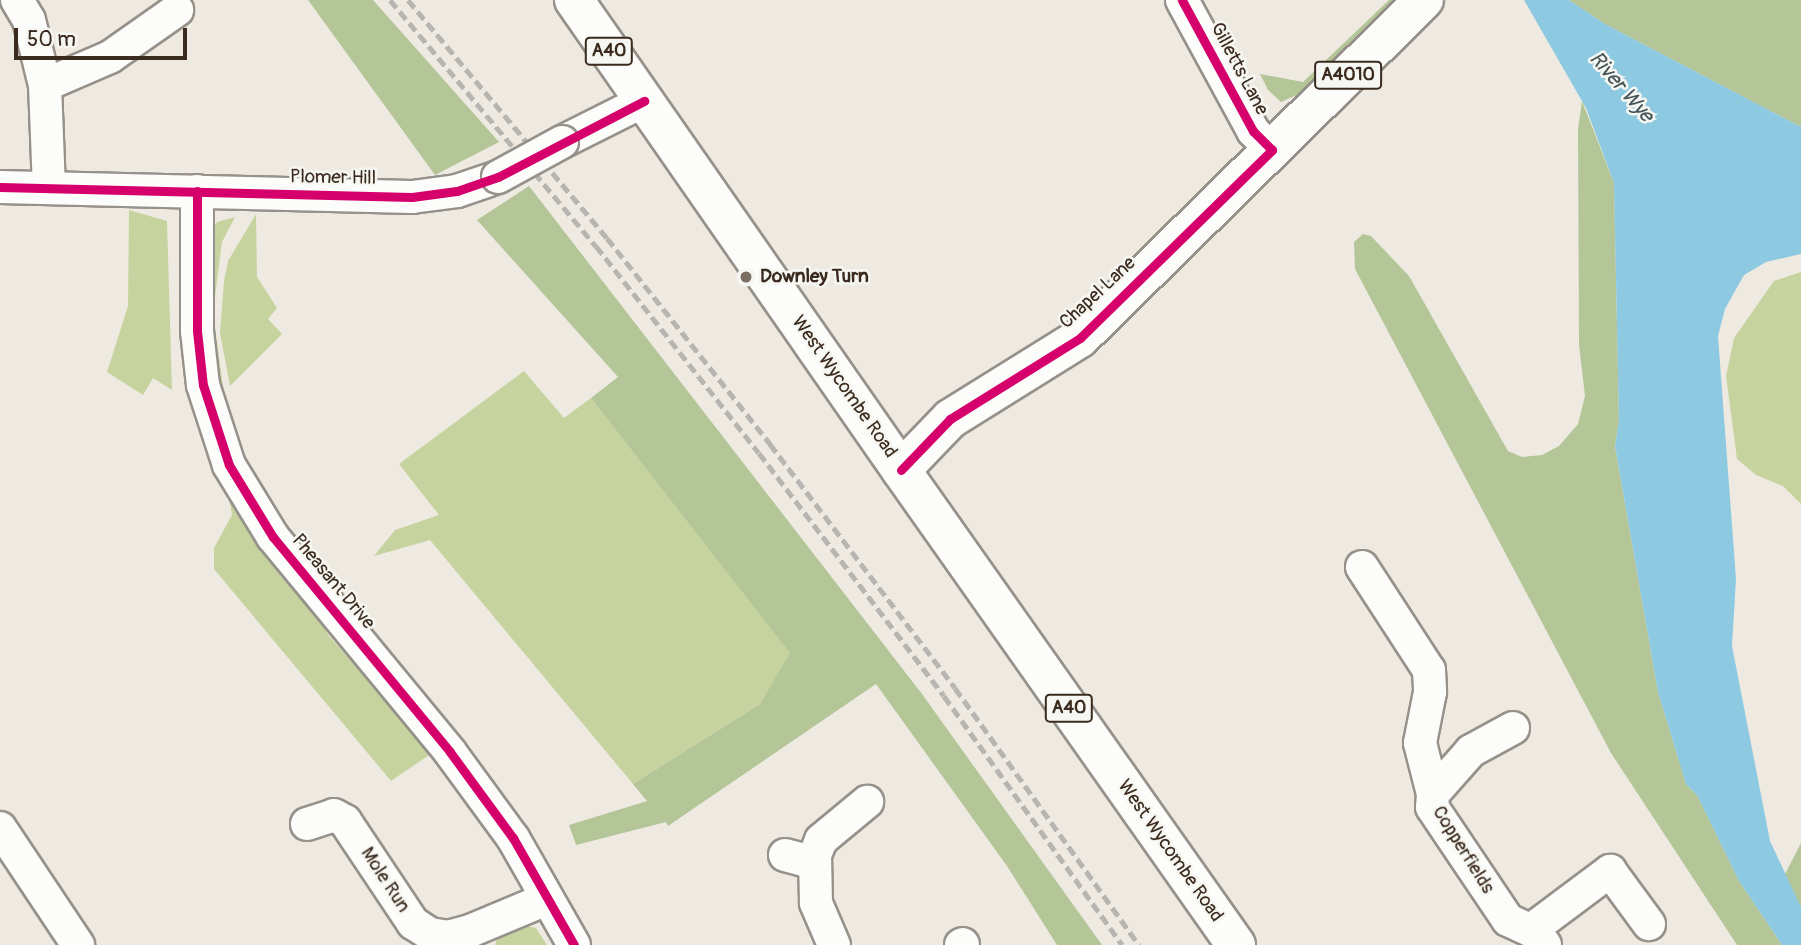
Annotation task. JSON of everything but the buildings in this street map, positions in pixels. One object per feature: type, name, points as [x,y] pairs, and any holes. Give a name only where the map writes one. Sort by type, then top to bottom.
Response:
[{"type":"main road","name":"West Wycombe Road","points":[[574,0],[901,470],[1237,945]]},
{"type":"main road","name":"Chapel Lane","points":[[901,470],[950,419],[1080,338],[1424,0]]},
{"type":"street","points":[[17,0],[29,20],[45,85],[49,188]]},
{"type":"street","name":"Gilletts Lane","points":[[1182,0],[1253,131],[1272,150]]},
{"type":"street","points":[[45,85],[110,57],[177,10]]},
{"type":"street","name":"Plomer Hill","points":[[0,187],[412,197],[457,191],[498,177],[644,101]]},
{"type":"street","name":"Pheasant Drive","points":[[197,191],[197,331],[203,385],[229,465],[273,537],[450,752],[513,838],[574,945]]},
{"type":"street","points":[[1362,567],[1429,670],[1430,692],[1420,726],[1420,743],[1433,794]]},
{"type":"street","name":"Copperfields","points":[[1513,728],[1471,751],[1433,794],[1432,807],[1508,920],[1538,937]]},
{"type":"street","points":[[834,945],[799,859],[867,802]]},
{"type":"street","name":"Mole Run","points":[[307,824],[334,815],[345,821],[413,923],[430,934],[448,937],[470,931],[547,899]]},
{"type":"street","points":[[0,828],[78,945]]},
{"type":"street","points":[[1538,937],[1610,870],[1649,925]]},
{"type":"green space","points":[[308,0],[373,0],[499,142],[435,175]]},
{"type":"green space","points":[[1389,0],[1399,0],[1299,94],[1281,102],[1268,90],[1260,74],[1303,82]]},
{"type":"green space","points":[[1569,0],[1801,0],[1801,127],[1605,24]]},
{"type":"green space","points":[[1582,101],[1614,183],[1619,421],[1615,446],[1658,692],[1686,784],[1697,795],[1739,881],[1782,945],[1737,945],[1611,753],[1355,269],[1354,242],[1363,234],[1371,236],[1409,276],[1508,451],[1522,457],[1542,455],[1559,446],[1578,424],[1585,396],[1579,345],[1578,129]]},
{"type":"green space","points":[[529,186],[922,694],[1102,945],[1057,945],[1007,866],[876,684],[668,826],[666,822],[576,845],[569,825],[647,801],[633,784],[760,704],[790,653],[591,398],[618,377],[477,220]]},
{"type":"green space","points":[[129,210],[167,221],[172,390],[153,378],[143,395],[107,372],[128,306]]},
{"type":"green space","points":[[256,214],[257,277],[277,308],[268,319],[282,334],[230,386],[220,333],[224,281],[228,261]]},
{"type":"green space","points":[[235,217],[222,242],[213,312],[227,416],[210,360],[208,238],[217,222]]},
{"type":"green space","points":[[1801,272],[1801,504],[1783,486],[1756,475],[1737,459],[1726,376],[1734,338],[1774,281]]},
{"type":"green space","points":[[524,371],[564,418],[591,398],[791,653],[760,704],[633,784],[430,540],[374,556],[395,530],[439,515],[399,464]]},
{"type":"green space","points":[[229,496],[265,551],[320,616],[328,635],[432,753],[391,781],[214,569],[214,548],[232,515]]},
{"type":"green space","points":[[1801,843],[1801,907],[1784,876]]},
{"type":"green space","points":[[520,925],[536,928],[547,945],[495,945],[498,935]]},
{"type":"water","name":"River Wye","points":[[1524,0],[1569,0],[1605,24],[1801,127],[1801,254],[1766,262],[1744,275],[1725,309],[1718,336],[1736,579],[1732,646],[1770,841],[1801,907],[1801,945],[1782,945],[1739,881],[1697,795],[1686,784],[1658,692],[1615,446],[1619,421],[1614,183],[1586,108]]},
{"type":"railway","points":[[390,0],[596,246],[759,453],[944,696],[1122,945]]},
{"type":"railway","points":[[408,0],[607,238],[770,444],[955,688],[1139,945]]},
{"type":"cycle path","points":[[901,470],[950,419],[1080,338],[1272,150],[1253,131],[1182,0]]},
{"type":"cycle path","points":[[0,187],[412,197],[457,191],[498,177],[644,101]]},
{"type":"cycle path","points":[[197,191],[197,331],[203,385],[229,465],[273,537],[450,752],[513,838],[574,945]]},
{"type":"place","name":"Downley Turn","points":[[746,277]]}]
